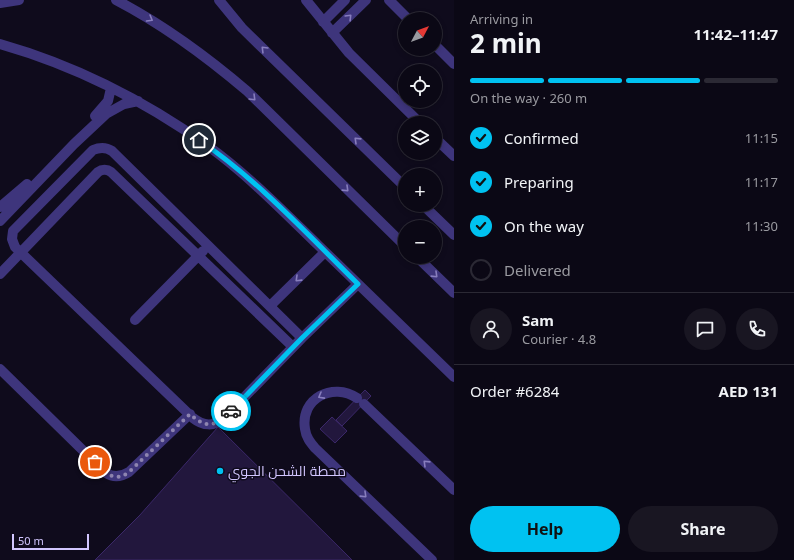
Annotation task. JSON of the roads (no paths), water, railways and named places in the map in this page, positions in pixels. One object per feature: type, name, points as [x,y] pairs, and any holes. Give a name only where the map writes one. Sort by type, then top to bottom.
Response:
[{"type":"street","points":[[0,3],[19,0]]},
{"type":"street","points":[[116,0],[161,25],[220,67],[247,91],[398,239]]},
{"type":"street","points":[[219,0],[242,28],[398,180]]},
{"type":"street","points":[[306,0],[332,33],[364,69],[413,116]]},
{"type":"street","points":[[323,22],[345,0]]},
{"type":"street","points":[[332,33],[366,0]]},
{"type":"street","points":[[389,0],[401,12]]},
{"type":"street","points":[[0,44],[50,61],[138,101],[209,146],[262,190],[454,377]]},
{"type":"street","points":[[442,52],[454,64]]},
{"type":"street","points":[[0,207],[36,176],[103,108],[109,97],[111,88]]},
{"type":"street","points":[[0,221],[74,144],[106,114],[124,104],[138,101]]},
{"type":"street","points":[[442,145],[454,156]]},
{"type":"street","points":[[302,338],[112,151],[108,149],[100,148],[90,153],[15,228],[12,239],[15,247],[197,421],[207,425],[220,421],[358,284]]},
{"type":"street","points":[[0,274],[98,172],[105,169],[112,172],[293,347]]},
{"type":"street","points":[[430,212],[454,235]]},
{"type":"street","points":[[135,320],[208,246]]},
{"type":"street","points":[[270,306],[325,252]]},
{"type":"street","points":[[424,264],[454,293]]},
{"type":"street","points":[[0,369],[106,473],[113,476],[121,476],[129,472],[190,414]]},
{"type":"street","points":[[432,560],[308,440],[304,420],[307,409],[313,401],[321,395],[331,391],[341,391],[351,394],[361,401],[454,490]]},
{"type":"place","name":"محطة الشحن الجوي","points":[[220,471]]}]
